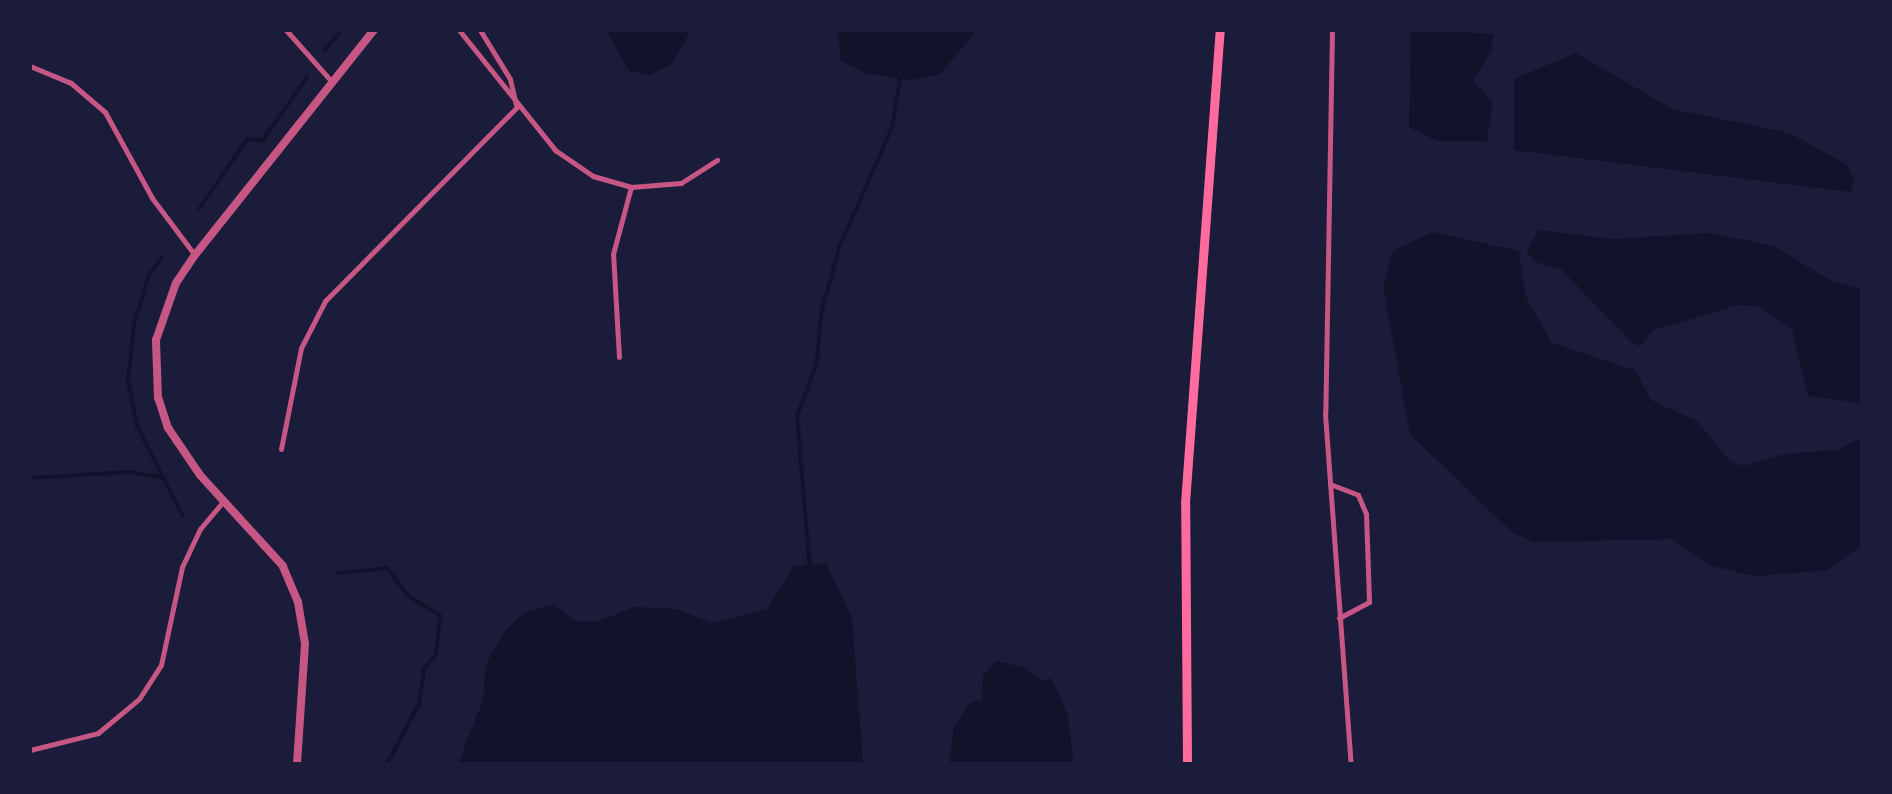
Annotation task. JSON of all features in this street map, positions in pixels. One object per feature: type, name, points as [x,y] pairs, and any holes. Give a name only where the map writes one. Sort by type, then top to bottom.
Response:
[{"type":"main road","points":[[1187,764],[1186,486],[1220,30]]},
{"type":"street","points":[[286,30],[332,82]]},
{"type":"street","points":[[297,764],[305,644],[298,602],[261,537],[224,502],[182,452],[158,398],[156,340],[162,312],[195,255],[374,30]]},
{"type":"street","points":[[459,30],[516,108],[555,150],[592,176],[631,187],[680,183],[717,160]]},
{"type":"street","points":[[480,30],[510,80],[516,108]]},
{"type":"street","points":[[1332,30],[1325,230],[1330,484],[1351,764]]},
{"type":"street","points":[[30,66],[71,83],[104,112],[152,198],[195,255]]},
{"type":"street","points":[[281,448],[300,348],[326,302],[516,108]]},
{"type":"street","points":[[619,356],[614,254],[631,187]]},
{"type":"street","points":[[1330,484],[1358,494],[1366,514],[1369,602],[1339,618]]},
{"type":"street","points":[[30,750],[98,733],[139,699],[161,666],[182,568],[200,529],[224,502]]},
{"type":"shaded area","points":[[606,30],[691,30],[672,64],[650,75],[629,71]]},
{"type":"shaded area","points":[[838,30],[977,30],[940,74],[911,80],[868,74],[841,61]]},
{"type":"shaded area","points":[[1411,30],[1493,34],[1492,51],[1473,80],[1493,103],[1487,141],[1437,141],[1409,127]]},
{"type":"shaded area","points":[[1576,53],[1672,109],[1789,133],[1846,164],[1855,180],[1851,192],[1514,150],[1514,79]]},
{"type":"shaded area","points":[[1539,230],[1613,239],[1711,233],[1774,246],[1833,282],[1862,289],[1862,403],[1808,396],[1792,329],[1758,306],[1739,305],[1654,330],[1640,346],[1632,343],[1562,270],[1533,261],[1527,251]]},
{"type":"shaded area","points":[[1432,232],[1519,251],[1525,295],[1551,342],[1635,370],[1651,400],[1697,421],[1731,462],[1744,466],[1783,454],[1838,450],[1862,437],[1862,545],[1828,570],[1754,576],[1712,566],[1671,539],[1535,542],[1513,533],[1410,434],[1383,286],[1393,251]]},
{"type":"shaded area","points":[[826,563],[852,618],[863,764],[458,764],[483,700],[486,664],[504,632],[524,613],[553,604],[575,621],[598,621],[635,607],[675,609],[714,623],[767,609],[794,566]]},
{"type":"shaded area","points":[[996,661],[1025,668],[1042,681],[1051,678],[1067,713],[1074,764],[949,764],[954,727],[970,703],[982,700],[983,676]]},
{"type":"waterway","points":[[324,51],[341,30]]},
{"type":"waterway","points":[[199,209],[247,139],[263,140],[307,77]]},
{"type":"waterway","points":[[810,570],[797,416],[817,362],[821,314],[839,248],[892,127],[900,79]]},
{"type":"waterway","points":[[162,257],[148,277],[134,325],[128,381],[137,426],[182,515]]},
{"type":"waterway","points":[[30,478],[130,472],[164,478]]},
{"type":"waterway","points":[[338,573],[387,568],[407,595],[440,616],[436,655],[424,669],[419,704],[387,764]]}]
